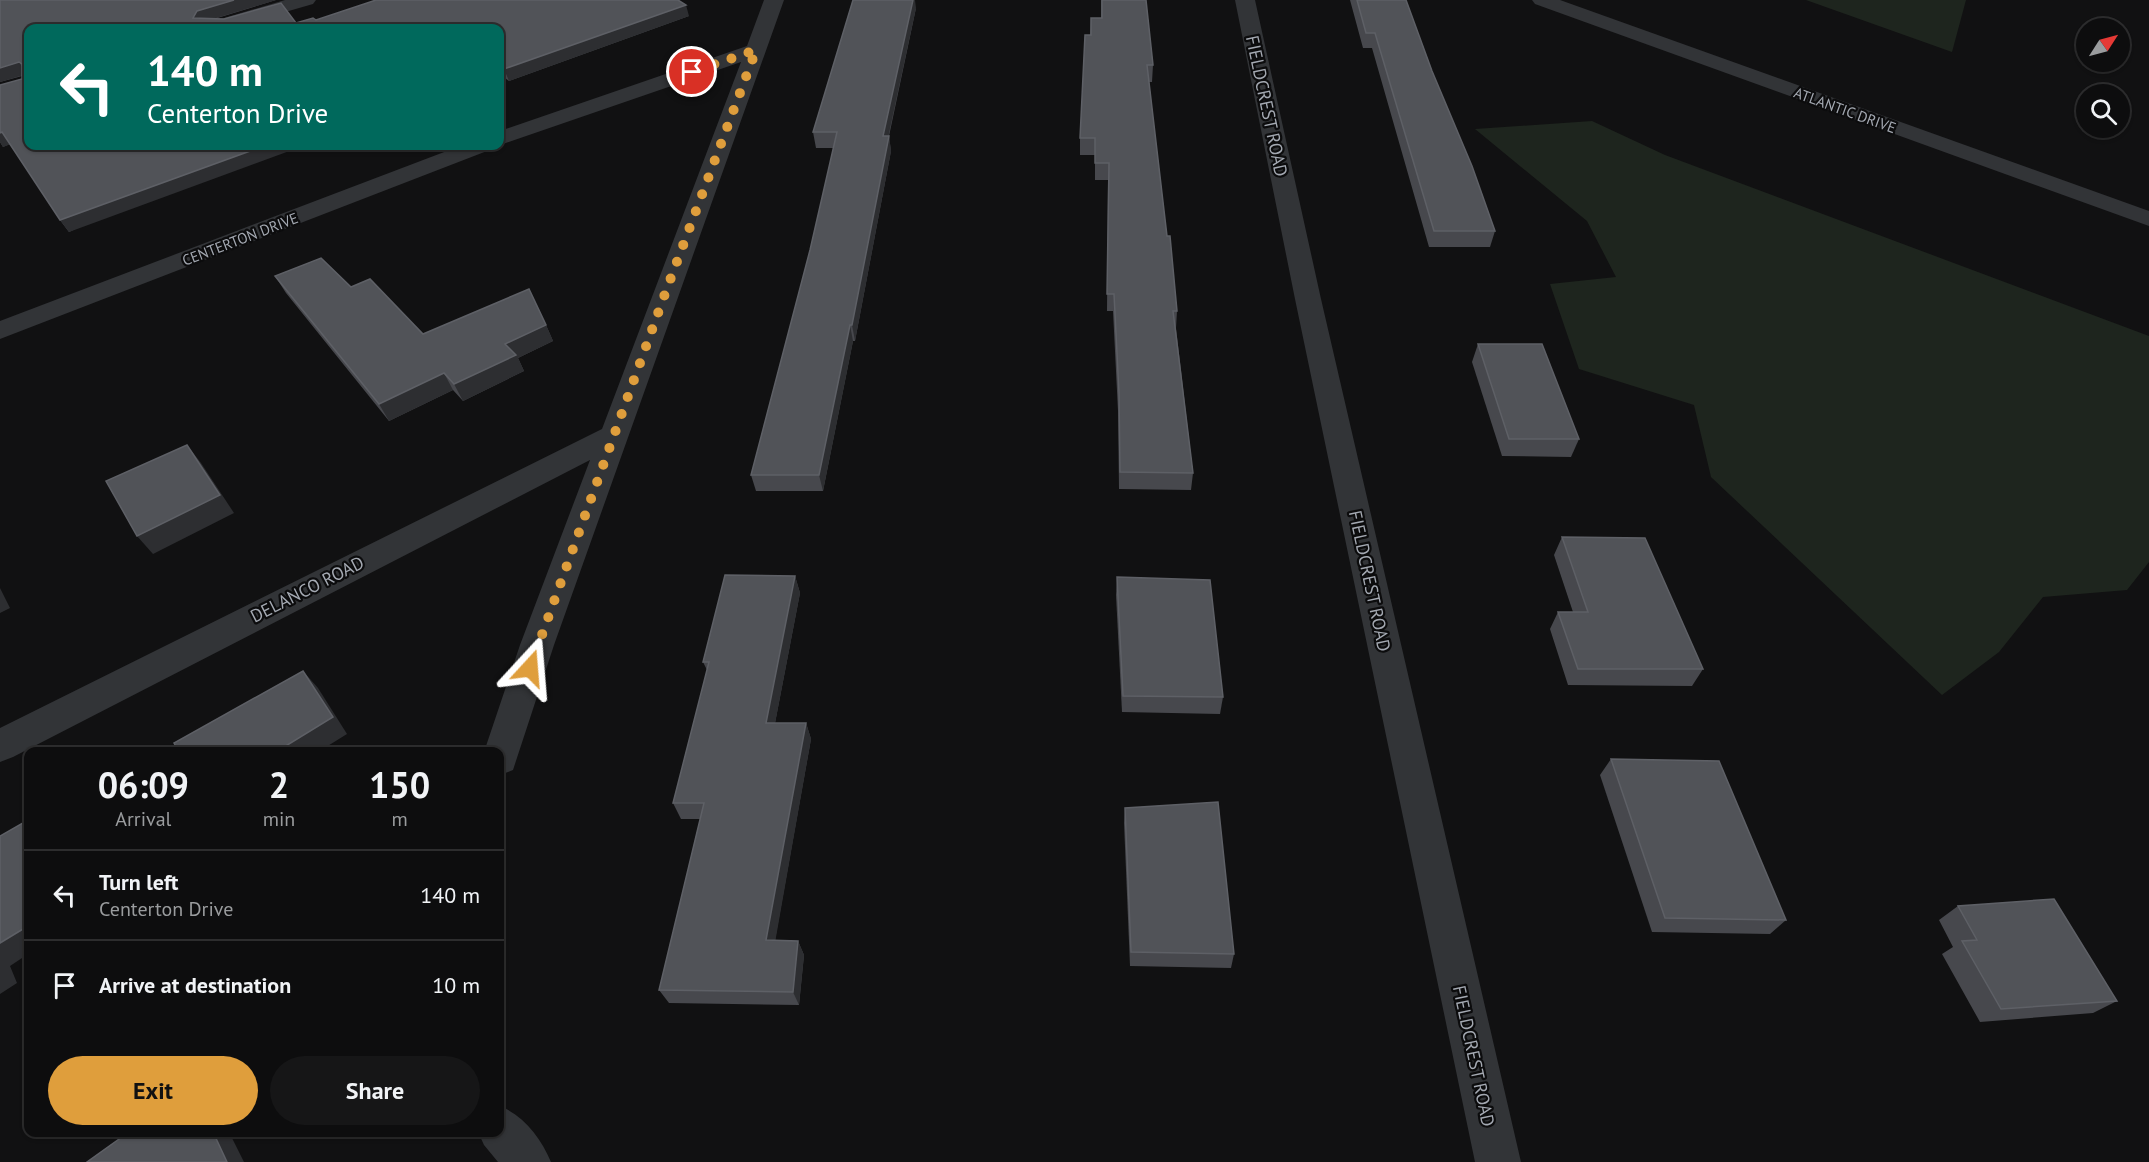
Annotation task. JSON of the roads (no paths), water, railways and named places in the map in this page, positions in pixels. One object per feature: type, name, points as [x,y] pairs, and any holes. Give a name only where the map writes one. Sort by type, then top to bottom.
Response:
[{"type":"street","points":[[225,24],[306,0]]},
{"type":"street","points":[[504,747],[537,645],[774,0]]},
{"type":"street","name":"FIELDCREST ROAD","points":[[1245,0],[1308,299],[1498,1162]]},
{"type":"street","name":"ATLANTIC DRIVE","points":[[1542,0],[2149,219]]},
{"type":"street","points":[[504,137],[756,50]]},
{"type":"street","name":"CENTERTON DRIVE","points":[[0,331],[469,150]]},
{"type":"street","name":"DELANCO ROAD","points":[[0,746],[615,435]]},
{"type":"street","points":[[504,1134],[528,1162]]}]
